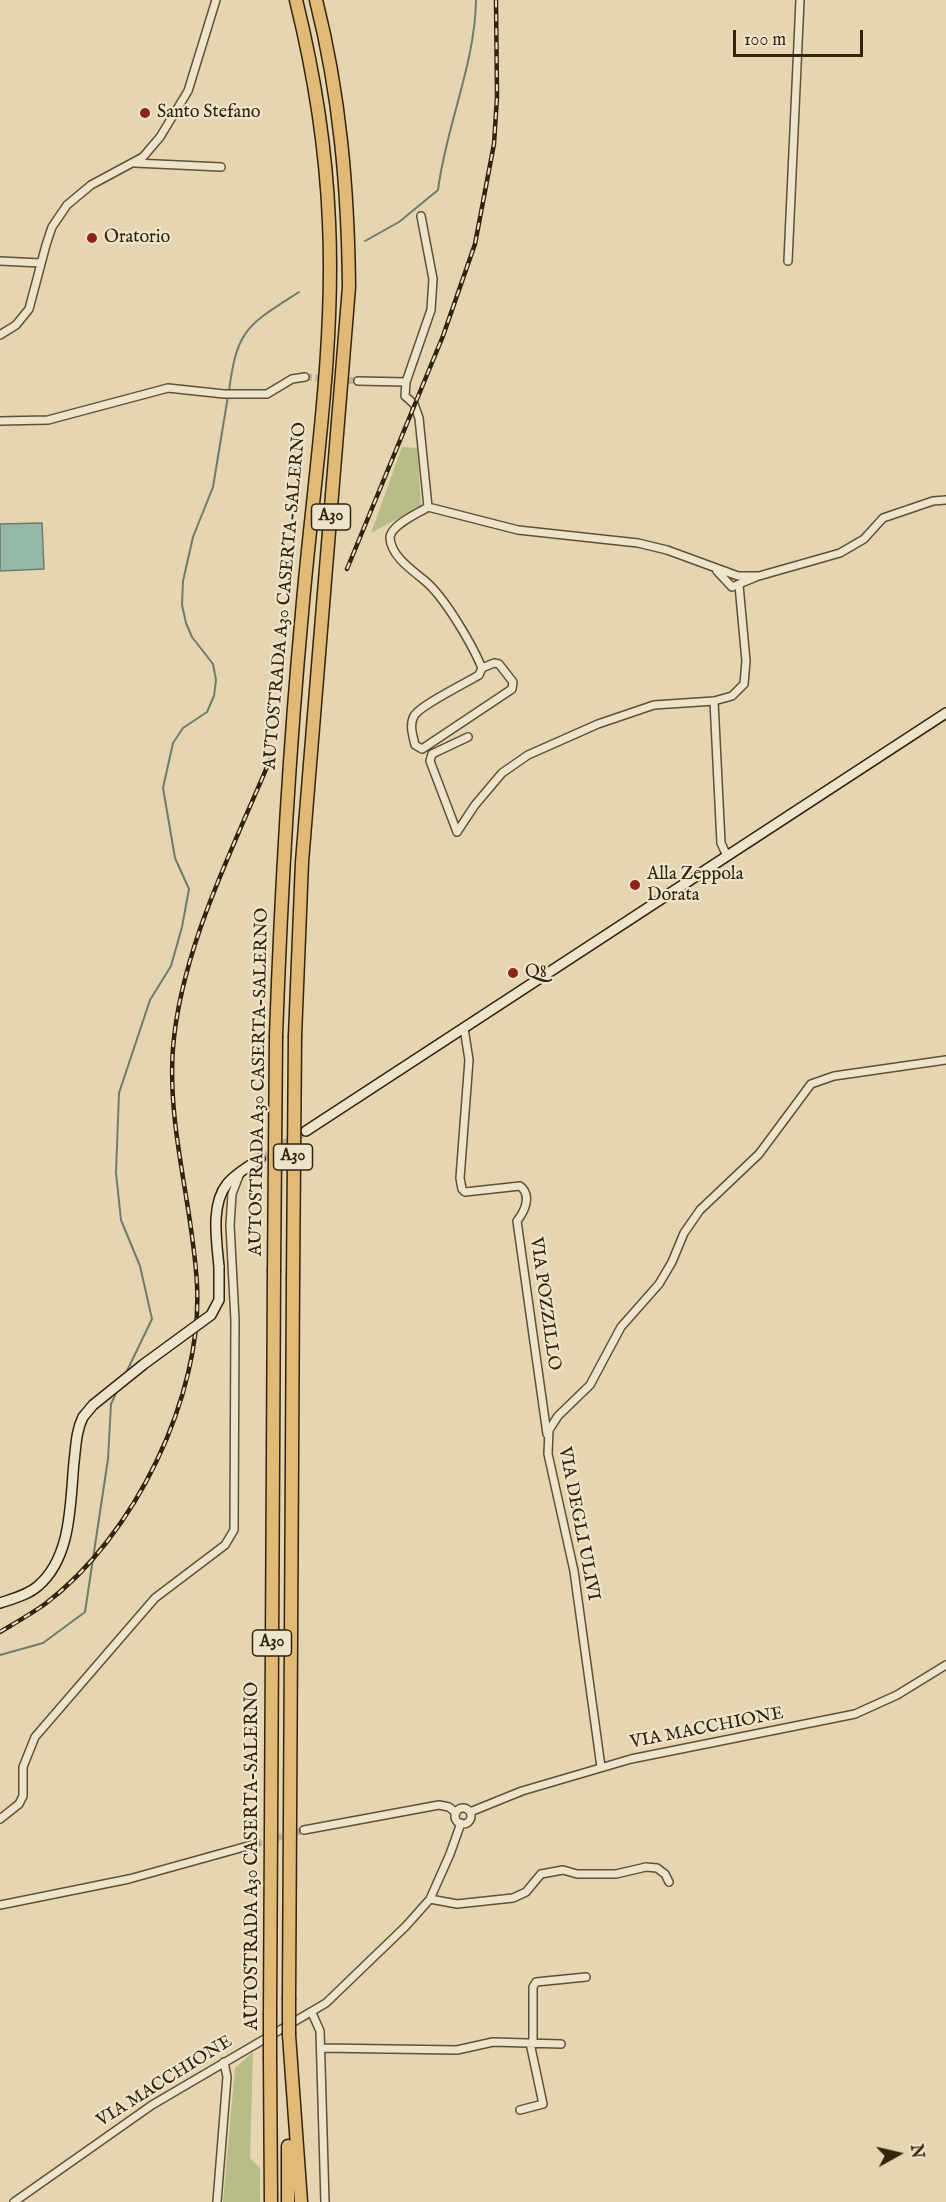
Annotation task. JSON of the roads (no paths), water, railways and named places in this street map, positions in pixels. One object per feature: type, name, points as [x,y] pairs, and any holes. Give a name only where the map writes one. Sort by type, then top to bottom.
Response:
[{"type":"highway","name":"AUTOSTRADA A30 CASERTA-SALERNO","points":[[271,2202],[270,2013],[276,1036],[287,791],[328,310],[329,223],[322,138],[310,56],[296,0]]},
{"type":"highway","name":"AUTOSTRADA A30 CASERTA-SALERNO","points":[[289,2035],[295,1036],[302,862],[349,287],[342,138],[330,56],[316,0]]},
{"type":"highway","name":"A30","points":[[288,2202],[289,2035]]},
{"type":"highway","points":[[289,2035],[297,2176],[301,2202]]},
{"type":"main road","points":[[306,1131],[946,713]]},
{"type":"main road","points":[[0,1603],[36,1588],[55,1564],[62,1550],[78,1433],[83,1417],[93,1405],[144,1364],[211,1315],[219,1300],[217,1226],[222,1193],[227,1184],[260,1159]]},
{"type":"street","points":[[0,335],[16,325],[29,309],[52,228],[67,205],[91,185],[144,157],[160,137],[188,91],[216,0]]},
{"type":"street","points":[[788,261],[800,0]]},
{"type":"street","points":[[133,163],[220,167]]},
{"type":"street","points":[[421,216],[433,279],[431,310],[406,382],[405,396],[414,404],[420,418],[428,507]]},
{"type":"street","points":[[0,261],[41,263]]},
{"type":"street","points":[[0,421],[48,420],[168,388],[225,394],[267,394],[292,379],[305,377]]},
{"type":"street","points":[[358,381],[406,382]]},
{"type":"street","points":[[735,584],[840,553],[864,539],[883,518],[933,501],[946,500]]},
{"type":"street","points":[[482,668],[438,593],[409,570],[394,549],[390,537],[392,530],[428,507],[518,531],[638,543],[667,550],[736,575],[759,576]]},
{"type":"street","points":[[713,567],[735,584]]},
{"type":"street","points":[[468,737],[432,754],[430,761],[457,832],[475,805],[502,773],[528,755],[598,724],[654,705],[714,701],[732,696],[744,684],[746,662],[744,616],[735,584],[736,575]]},
{"type":"street","points":[[494,663],[499,664],[513,682],[512,689],[422,749],[415,745],[411,729],[414,716],[424,705],[447,695],[479,675],[482,668],[494,663]]},
{"type":"street","points":[[714,701],[721,843],[727,856]]},
{"type":"street","name":"VIA POZZILLO","points":[[464,1028],[468,1060],[460,1178],[462,1189],[465,1192],[480,1192],[520,1186],[525,1194],[527,1205],[517,1221],[548,1437]]},
{"type":"street","name":"VIA DEGLI ULIVI","points":[[601,1767],[574,1571],[548,1454],[548,1437],[558,1416],[590,1385],[621,1327],[659,1284],[672,1262],[684,1233],[700,1210],[759,1154],[811,1084],[845,1074],[946,1060]]},
{"type":"street","points":[[0,1819],[19,1804],[23,1796],[23,1767],[35,1737],[155,1598],[225,1545],[234,1530],[235,1320],[230,1225],[232,1194],[240,1173]]},
{"type":"street","name":"VIA MACCHIONE","points":[[470,1812],[522,1791],[601,1767],[855,1714],[897,1695],[946,1665]]},
{"type":"street","points":[[304,1830],[439,1805],[449,1807],[456,1813],[456,1819],[461,1823],[469,1821],[470,1812],[464,1808],[456,1813]]},
{"type":"street","name":"VIA MACCHIONE","points":[[14,2202],[152,2105],[312,2013],[350,1981],[430,1899],[461,1823]]},
{"type":"street","points":[[0,1905],[129,1879],[255,1844]]},
{"type":"street","points":[[430,1899],[458,1904],[513,1898],[526,1892],[541,1874],[563,1870],[577,1874],[616,1874],[646,1867],[657,1868],[665,1874],[669,1882]]},
{"type":"street","points":[[520,2110],[543,2104],[531,2043],[533,1987],[536,1982],[586,1977]]},
{"type":"street","points":[[312,2013],[320,2031],[325,2202]]},
{"type":"street","points":[[321,2048],[457,2050],[493,2043],[561,2044]]},
{"type":"street","points":[[217,2202],[227,2077],[224,2062]]},
{"type":"waterway","points":[[365,241],[399,222],[438,190],[447,142],[471,48],[476,0]]},
{"type":"waterway","points":[[229,391],[236,354],[248,330],[257,321],[299,292]]},
{"type":"waterway","points":[[125,1375],[152,1319],[140,1266],[121,1220],[116,1173],[119,1093],[150,1000],[171,966],[182,927],[189,889],[175,858],[163,788],[173,743],[183,728],[207,712],[214,696],[216,680],[213,664],[192,637],[186,623],[182,605],[183,581],[193,537],[213,487],[228,396]]},
{"type":"waterway","points":[[0,1655],[43,1643],[85,1612],[108,1459],[111,1404],[117,1391]]},
{"type":"tunnel","points":[[305,377],[358,381]]},
{"type":"tunnel","points":[[260,1159],[306,1131]]},
{"type":"tunnel","points":[[255,1844],[304,1830]]},
{"type":"railway","points":[[347,569],[443,336],[475,244],[494,144],[497,97],[496,0]]},
{"type":"railway","points":[[0,1632],[45,1604],[77,1576],[107,1542],[134,1503],[157,1461],[175,1417],[188,1372],[196,1328],[197,1285],[195,1255],[174,1108],[173,1048],[178,1010],[186,973],[211,898],[272,755]]},
{"type":"place","name":"Santo Stefano","points":[[145,113]]},
{"type":"place","name":"Oratorio","points":[[92,238]]},
{"type":"place","name":"Alla Zeppola Dorata","points":[[635,885]]},
{"type":"place","name":"Q8","points":[[513,973]]}]
